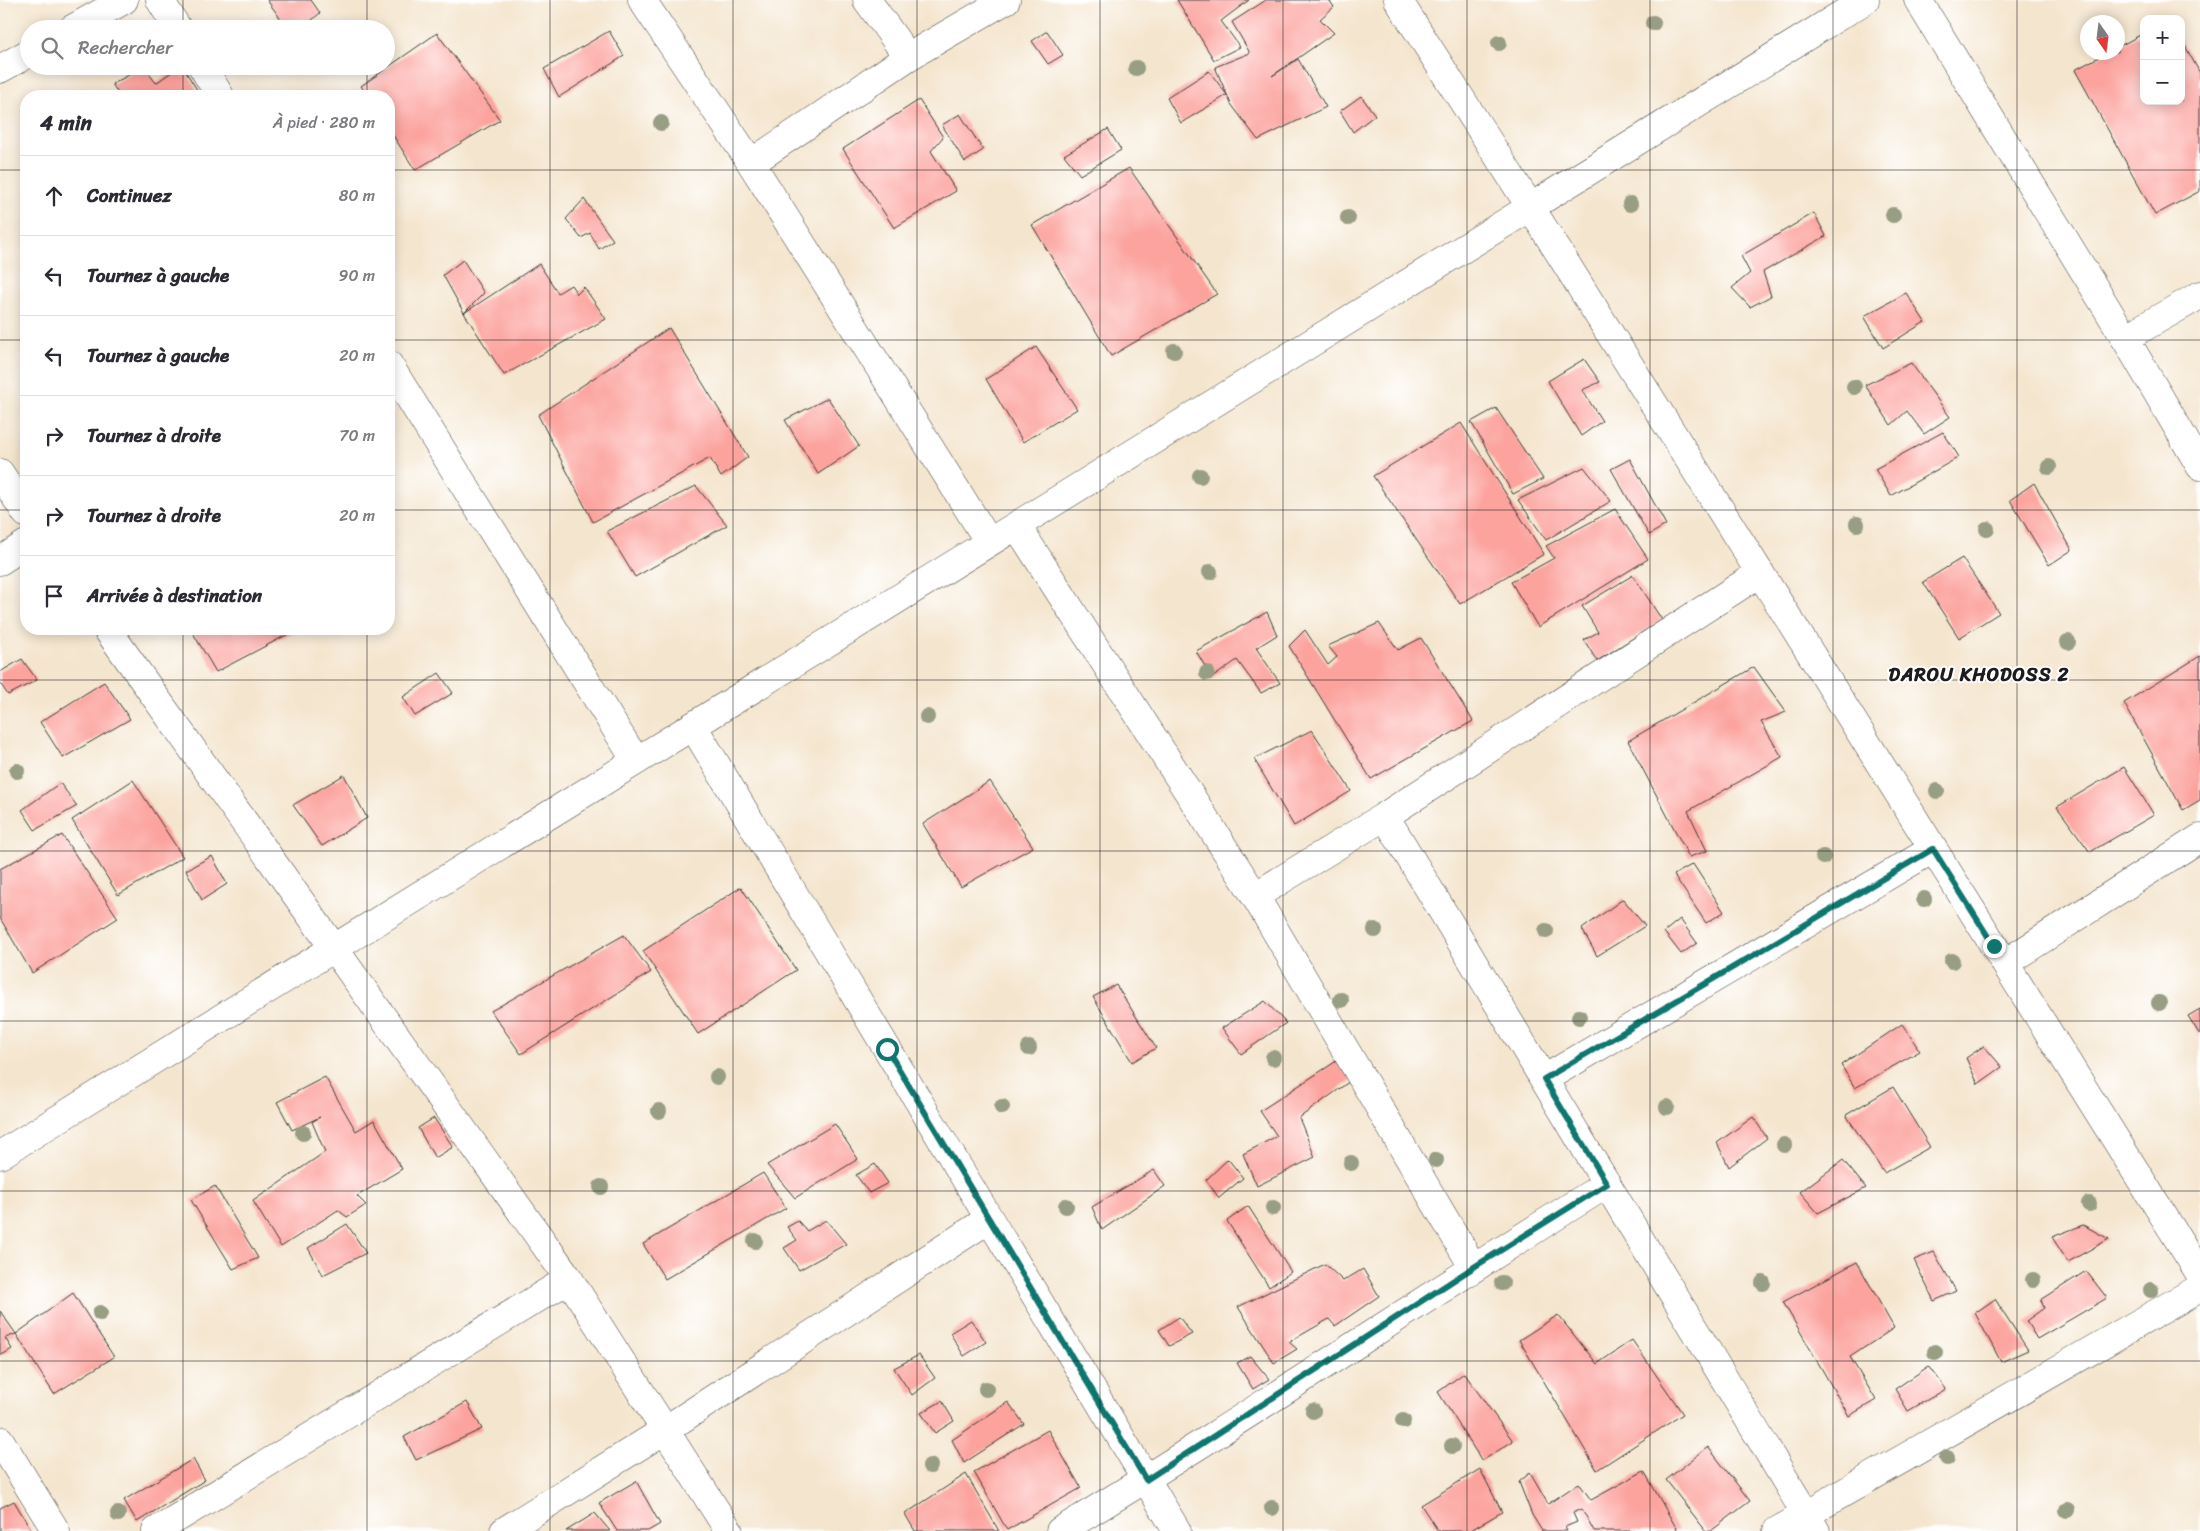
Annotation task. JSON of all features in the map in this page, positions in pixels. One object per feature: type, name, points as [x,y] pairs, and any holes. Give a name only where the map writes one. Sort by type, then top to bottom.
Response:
[{"type":"street","points":[[88,20],[124,0]]},
{"type":"street","points":[[160,0],[172,20]]},
{"type":"street","points":[[642,0],[751,163],[989,542]]},
{"type":"street","points":[[867,0],[908,58]]},
{"type":"street","points":[[751,163],[908,58],[1006,0]]},
{"type":"street","points":[[1398,0],[1531,208],[2200,1274]]},
{"type":"street","points":[[0,1156],[1531,208],[1832,9],[1865,0]]},
{"type":"street","points":[[1918,0],[2125,338],[2200,466]]},
{"type":"street","points":[[0,69],[20,58]]},
{"type":"street","points":[[207,75],[216,90]]},
{"type":"street","points":[[2125,338],[2200,295]]},
{"type":"street","points":[[395,375],[636,761]]},
{"type":"street","points":[[0,473],[20,504]]},
{"type":"street","points":[[1017,526],[1255,896],[1474,1267]]},
{"type":"street","points":[[0,561],[20,548]]},
{"type":"street","points":[[1255,896],[1385,816],[1760,573]]},
{"type":"street","points":[[111,635],[569,1280],[729,1531]]},
{"type":"street","points":[[693,726],[1177,1531]]},
{"type":"street","points":[[1385,816],[1811,1522]]},
{"type":"street","points":[[2005,963],[2200,838]]},
{"type":"street","points":[[1544,1079],[1933,849]]},
{"type":"street","points":[[1060,1531],[1146,1480],[1474,1267],[1607,1184]]},
{"type":"street","points":[[504,1531],[665,1430],[989,1219]]},
{"type":"street","points":[[156,1531],[569,1280]]},
{"type":"street","points":[[1777,1531],[1811,1522],[2200,1288]]},
{"type":"street","points":[[0,1440],[56,1531]]},
{"type":"building","points":[[267,0],[311,0],[320,13],[312,20],[281,20]]},
{"type":"building","points":[[1177,0],[1249,0],[1221,21],[1240,47],[1214,60]]},
{"type":"building","points":[[1266,0],[1329,0],[1334,7],[1320,19],[1334,33],[1272,76],[1298,59],[1326,107],[1258,140],[1231,104],[1215,67],[1250,53],[1232,22]]},
{"type":"building","points":[[609,31],[624,56],[559,97],[544,69]]},
{"type":"building","points":[[1047,31],[1063,55],[1048,64],[1032,41]]},
{"type":"building","points":[[437,33],[500,120],[415,170],[395,138],[395,90],[364,90],[361,86],[377,75],[395,75],[395,62]]},
{"type":"building","points":[[2140,35],[2140,105],[2185,105],[2185,46],[2200,73],[2200,191],[2155,215],[2075,70],[2093,60],[2125,60],[2125,43]]},
{"type":"building","points":[[1209,71],[1227,95],[1181,123],[1167,98]]},
{"type":"building","points":[[129,75],[150,75],[156,83],[167,75],[188,75],[197,90],[116,90],[112,84]]},
{"type":"building","points":[[1361,96],[1375,115],[1353,132],[1340,111]]},
{"type":"building","points":[[919,100],[943,137],[931,151],[956,191],[894,228],[843,149]]},
{"type":"building","points":[[960,114],[983,150],[965,162],[942,125]]},
{"type":"building","points":[[1108,129],[1121,150],[1080,175],[1064,155]]},
{"type":"building","points":[[1129,168],[1217,294],[1111,356],[1032,225]]},
{"type":"building","points":[[584,199],[613,240],[599,249],[590,233],[581,238],[566,219]]},
{"type":"building","points":[[1814,213],[1826,236],[1763,272],[1771,296],[1750,307],[1732,288],[1750,273],[1741,256]]},
{"type":"building","points":[[463,260],[484,293],[464,313],[443,275]]},
{"type":"building","points":[[539,264],[558,293],[571,285],[577,294],[584,287],[606,319],[504,375],[464,313]]},
{"type":"building","points":[[1906,293],[1925,322],[1883,348],[1864,316]]},
{"type":"building","points":[[669,328],[748,457],[721,477],[710,458],[593,522],[538,415]]},
{"type":"building","points":[[1036,347],[1077,409],[1023,442],[986,379]]},
{"type":"building","points":[[1584,359],[1600,382],[1582,390],[1602,421],[1581,436],[1548,381]]},
{"type":"building","points":[[1911,363],[1950,417],[1924,434],[1907,411],[1891,425],[1865,385]]},
{"type":"building","points":[[828,398],[859,446],[818,474],[785,420]]},
{"type":"building","points":[[1496,408],[1543,479],[1513,494],[1471,422]]},
{"type":"building","points":[[1461,423],[1544,554],[1460,604],[1373,476]]},
{"type":"building","points":[[1943,432],[1959,457],[1891,496],[1875,469]]},
{"type":"building","points":[[1630,459],[1666,525],[1649,535],[1611,469]]},
{"type":"building","points":[[1584,467],[1611,501],[1546,540],[1518,500]]},
{"type":"building","points":[[2034,483],[2072,550],[2049,565],[2010,500]]},
{"type":"building","points":[[696,486],[727,525],[635,577],[607,531]]},
{"type":"building","points":[[1615,509],[1648,559],[1538,627],[1511,582],[1554,558],[1546,546]]},
{"type":"building","points":[[1962,558],[1999,613],[1959,638],[1923,582]]},
{"type":"building","points":[[1633,575],[1662,620],[1597,661],[1584,640],[1598,632],[1582,606]]},
{"type":"building","points":[[1267,612],[1277,635],[1256,648],[1280,683],[1261,693],[1237,660],[1212,678],[1196,651]]},
{"type":"building","points":[[1379,623],[1398,650],[1421,638],[1473,721],[1371,779],[1289,646],[1305,630],[1328,665],[1337,657],[1328,646]]},
{"type":"building","points":[[194,635],[287,635],[216,672]]},
{"type":"building","points":[[2200,656],[2200,800],[2183,810],[2124,703]]},
{"type":"building","points":[[22,659],[37,680],[8,695],[0,683],[0,672]]},
{"type":"building","points":[[1754,667],[1786,712],[1761,722],[1782,757],[1688,811],[1707,851],[1689,857],[1628,741]]},
{"type":"building","points":[[439,673],[453,693],[415,716],[403,697]]},
{"type":"building","points":[[104,682],[130,719],[63,758],[40,722]]},
{"type":"building","points":[[1312,730],[1351,791],[1294,826],[1254,759]]},
{"type":"building","points":[[2124,767],[2154,815],[2090,852],[2057,807]]},
{"type":"building","points":[[344,775],[367,818],[322,846],[293,805]]},
{"type":"building","points":[[133,780],[183,857],[118,895],[72,820]]},
{"type":"building","points":[[990,781],[1033,847],[961,887],[923,824]]},
{"type":"building","points":[[60,783],[77,806],[35,830],[22,810]]},
{"type":"building","points":[[62,835],[118,918],[32,973],[0,918],[0,869]]},
{"type":"building","points":[[212,856],[227,884],[202,900],[186,870]]},
{"type":"building","points":[[1693,864],[1724,912],[1706,923],[1674,875]]},
{"type":"building","points":[[741,887],[796,970],[698,1034],[643,951]]},
{"type":"building","points":[[1623,899],[1645,926],[1597,956],[1582,929]]},
{"type":"building","points":[[1680,919],[1697,943],[1681,954],[1664,932]]},
{"type":"building","points":[[624,935],[651,972],[521,1054],[491,1011]]},
{"type":"building","points":[[1116,985],[1156,1048],[1132,1062],[1093,997]]},
{"type":"building","points":[[1265,1001],[1286,1023],[1241,1054],[1222,1028]]},
{"type":"building","points":[[2200,1009],[2200,1035],[2188,1016]]},
{"type":"building","points":[[1902,1024],[1920,1051],[1855,1088],[1841,1065]]},
{"type":"building","points":[[1984,1046],[2002,1067],[1978,1084],[1966,1058]]},
{"type":"building","points":[[1341,1058],[1353,1079],[1299,1118],[1315,1157],[1257,1186],[1243,1154],[1277,1136],[1260,1111]]},
{"type":"building","points":[[325,1077],[356,1131],[374,1120],[402,1169],[357,1196],[366,1205],[347,1217],[338,1210],[281,1247],[253,1201],[325,1152],[312,1122],[320,1117],[292,1130],[277,1102]]},
{"type":"building","points":[[1893,1087],[1930,1147],[1884,1173],[1846,1115]]},
{"type":"building","points":[[1753,1117],[1767,1138],[1729,1167],[1717,1143]]},
{"type":"building","points":[[434,1118],[453,1147],[435,1158],[418,1128]]},
{"type":"building","points":[[835,1124],[858,1159],[795,1198],[767,1165]]},
{"type":"building","points":[[1228,1159],[1243,1178],[1219,1198],[1206,1180]]},
{"type":"building","points":[[1843,1160],[1866,1188],[1818,1213],[1800,1192]]},
{"type":"building","points":[[875,1164],[888,1183],[869,1193],[856,1175]]},
{"type":"building","points":[[1154,1170],[1165,1186],[1102,1230],[1092,1207]]},
{"type":"building","points":[[763,1173],[786,1208],[665,1279],[643,1244]]},
{"type":"building","points":[[215,1186],[258,1258],[233,1269],[191,1200]]},
{"type":"building","points":[[1248,1206],[1291,1272],[1269,1287],[1227,1221]]},
{"type":"building","points":[[826,1220],[846,1244],[799,1270],[784,1248],[797,1240],[787,1227],[798,1221],[807,1231]]},
{"type":"building","points":[[347,1224],[366,1253],[323,1275],[308,1248]]},
{"type":"building","points":[[2083,1225],[2109,1239],[2068,1262],[2052,1237]]},
{"type":"building","points":[[1934,1252],[1956,1291],[1934,1301],[1914,1260]]},
{"type":"building","points":[[1857,1262],[1894,1328],[1850,1357],[1876,1400],[1849,1416],[1783,1302]]},
{"type":"building","points":[[1325,1264],[1343,1281],[1363,1269],[1379,1296],[1335,1326],[1329,1319],[1289,1342],[1297,1349],[1274,1363],[1238,1307]]},
{"type":"building","points":[[2086,1271],[2107,1298],[2037,1339],[2026,1321],[2044,1308],[2041,1300]]},
{"type":"building","points":[[73,1293],[114,1357],[54,1394],[16,1334]]},
{"type":"building","points":[[1995,1299],[2028,1350],[2001,1362],[1975,1313]]},
{"type":"building","points":[[0,1311],[16,1334],[5,1338],[12,1349],[0,1356]]},
{"type":"building","points":[[1558,1315],[1597,1364],[1632,1340],[1683,1414],[1597,1470],[1519,1340]]},
{"type":"building","points":[[1179,1317],[1192,1334],[1169,1346],[1159,1330]]},
{"type":"building","points":[[971,1320],[986,1342],[964,1356],[950,1333]]},
{"type":"building","points":[[919,1355],[935,1378],[912,1395],[894,1368]]},
{"type":"building","points":[[1250,1356],[1269,1379],[1253,1389],[1237,1363]]},
{"type":"building","points":[[1929,1366],[1946,1389],[1908,1411],[1895,1389]]},
{"type":"building","points":[[1464,1373],[1513,1441],[1482,1461],[1438,1392]]},
{"type":"building","points":[[942,1401],[954,1421],[935,1433],[921,1413]]},
{"type":"building","points":[[467,1402],[482,1429],[416,1460],[404,1437]]},
{"type":"building","points":[[1008,1402],[1024,1424],[964,1463],[952,1440]]},
{"type":"building","points":[[1048,1430],[1081,1488],[1007,1530],[974,1472]]},
{"type":"building","points":[[1708,1447],[1750,1501],[1711,1531],[1706,1531],[1666,1480]]},
{"type":"building","points":[[193,1459],[205,1480],[137,1522],[124,1500]]},
{"type":"building","points":[[1480,1469],[1502,1512],[1469,1531],[1438,1531],[1421,1505]]},
{"type":"building","points":[[1644,1471],[1678,1531],[1594,1531],[1582,1509],[1573,1513],[1577,1522],[1565,1527],[1567,1531],[1542,1531],[1532,1515],[1519,1482],[1530,1473],[1548,1504],[1579,1483],[1591,1500]]},
{"type":"building","points":[[966,1474],[999,1531],[915,1531],[905,1514]]},
{"type":"building","points":[[636,1481],[660,1524],[648,1531],[617,1531],[599,1503]]},
{"type":"building","points":[[14,1501],[32,1531],[0,1531],[0,1508]]},
{"type":"building","points":[[595,1513],[610,1531],[566,1531]]},
{"type":"district","name":"DAROU KHODOSS 2","points":[[1979,674]]},
{"type":"route","points":[[887,1049],[1146,1480],[1474,1267],[1607,1184],[1544,1079],[1933,849],[1994,946]]}]
